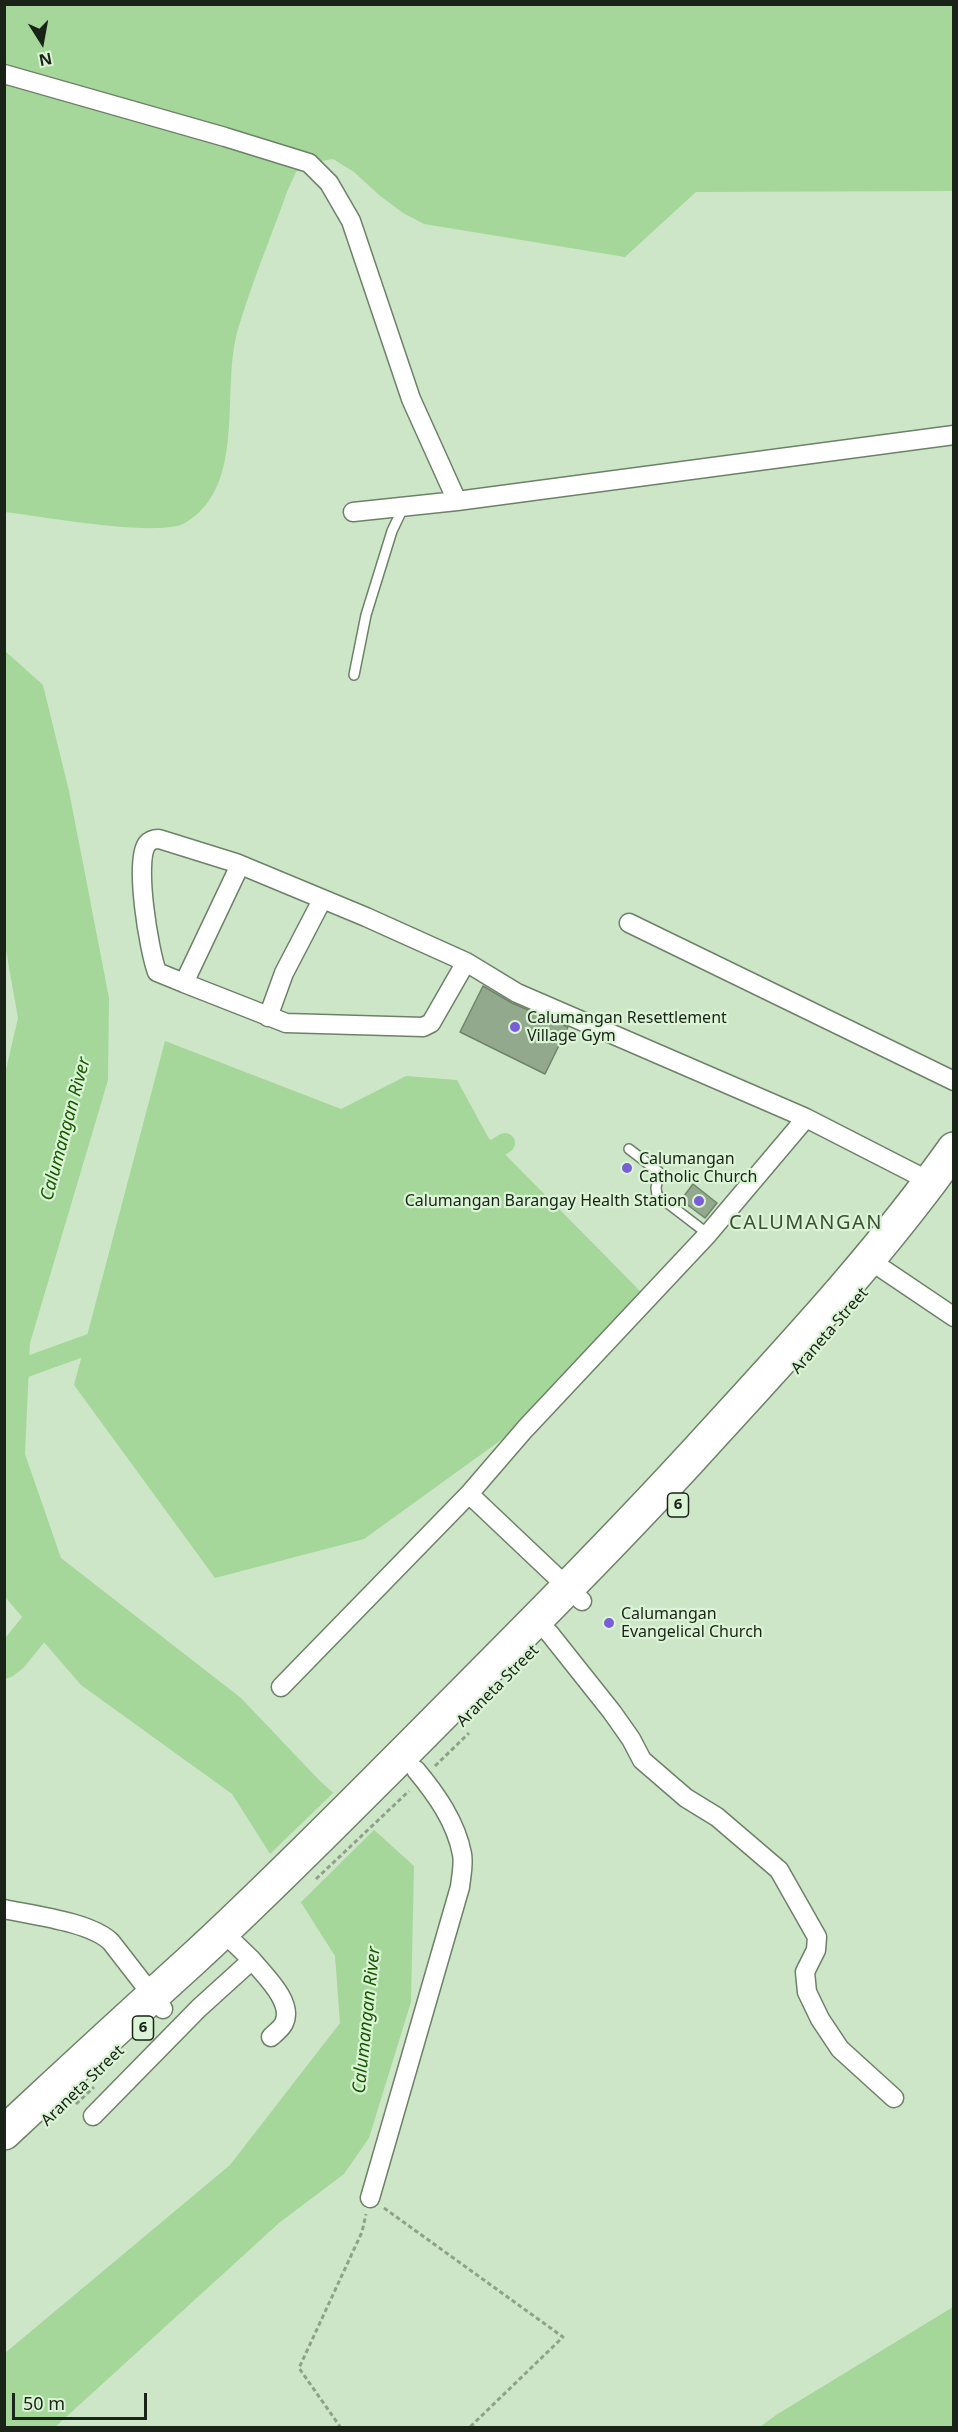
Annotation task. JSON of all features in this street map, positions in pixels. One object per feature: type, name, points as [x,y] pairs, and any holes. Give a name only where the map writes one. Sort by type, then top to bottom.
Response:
[{"type":"highway","points":[[373,1807],[575,1595],[760,1383],[885,1271],[943,1182],[954,1149]]},
{"type":"highway","name":"Araneta Street","points":[[4,2160],[157,2002],[236,1945],[277,1891],[416,1770],[543,1627]]},
{"type":"highway","points":[[4,2133],[157,2002]]},
{"type":"street","points":[[4,74],[309,163],[322,175],[351,220],[411,399],[457,501]]},
{"type":"street","points":[[353,512],[457,501],[954,435]]},
{"type":"street","points":[[466,962],[431,1023],[423,1027],[301,1024],[286,1023],[268,1017],[157,972],[143,907],[143,857],[146,845],[152,839],[159,839],[240,865],[366,917],[466,962],[517,993],[806,1118],[943,1182]]},
{"type":"street","points":[[184,983],[240,865]]},
{"type":"street","points":[[268,1017],[284,973],[322,900]]},
{"type":"street","points":[[629,923],[954,1081]]},
{"type":"street","points":[[281,1687],[469,1494],[525,1429],[708,1234],[806,1118]]},
{"type":"street","points":[[885,1271],[954,1317]]},
{"type":"street","points":[[469,1494],[575,1595]]},
{"type":"street","points":[[543,1627],[612,1712],[632,1739],[642,1760],[686,1798],[717,1817],[779,1870],[817,1937],[816,1950],[805,1972],[807,1992],[820,2019],[840,2049],[894,2098]]},
{"type":"street","points":[[370,2198],[460,1887],[462,1856],[456,1834],[431,1787],[416,1770]]},
{"type":"street","points":[[4,1910],[57,1920],[102,1934],[111,1942],[157,2002]]},
{"type":"street","points":[[93,2116],[199,2008],[236,1945],[284,2002],[287,2013],[284,2025],[271,2037]]},
{"type":"lane","points":[[354,675],[366,615],[392,531],[404,506]]},
{"type":"lane","points":[[629,1149],[659,1172],[657,1196],[708,1234]]},
{"type":"path","points":[[315,1880],[373,1807]]},
{"type":"path","points":[[341,2427],[299,2368],[362,2232],[370,2198],[563,2337],[469,2427]]},
{"type":"water","points":[[5,5],[953,5],[953,191],[696,192],[625,257],[424,224],[403,213],[354,172],[333,159],[309,163],[296,172],[287,192],[238,329],[233,353],[225,461],[217,486],[205,507],[185,523],[171,527],[151,528],[98,525],[5,512]]},
{"type":"water","name":"Calumangan River","points":[[4,650],[43,685],[69,791],[109,998],[108,1080],[30,1343],[25,1454],[61,1558],[241,1698],[319,1780],[414,1866],[411,2002],[369,2138],[344,2174],[279,2223],[54,2428],[5,2427],[5,2353],[230,2165],[340,2023],[335,1956],[232,1794],[81,1685],[5,1597],[4,1078],[18,1018],[4,939]]},
{"type":"water","points":[[165,1041],[341,1109],[406,1076],[457,1080],[488,1137],[641,1292],[508,1435],[364,1539],[215,1578],[74,1385]]},
{"type":"water","points":[[953,2307],[953,2427],[760,2427],[776,2415]]},
{"type":"pier","points":[[335,1791],[376,1828],[299,1904],[268,1856]]},
{"type":"building","name":"Calumangan Resettlement Village Gym","points":[[483,986],[512,1003],[568,1027],[545,1074],[460,1032]]},
{"type":"building","name":"Calumangan Barangay Health Station","points":[[693,1184],[717,1203],[705,1218],[681,1200]]},
{"type":"waterway","points":[[477,1161],[505,1143]]},
{"type":"waterway","points":[[4,1375],[109,1337]]},
{"type":"waterway","points":[[4,1662],[12,1656],[61,1595]]},
{"type":"place","name":"Calumangan Resettlement Village Gym","points":[[515,1027]]},
{"type":"place","name":"Calumangan Catholic Church","points":[[627,1168]]},
{"type":"place","name":"Calumangan Barangay Health Station","points":[[699,1201]]},
{"type":"place","name":"Calumangan Evangelical Church","points":[[609,1623]]},
{"type":"district","name":"CALUMANGAN","points":[[806,1223]]}]
